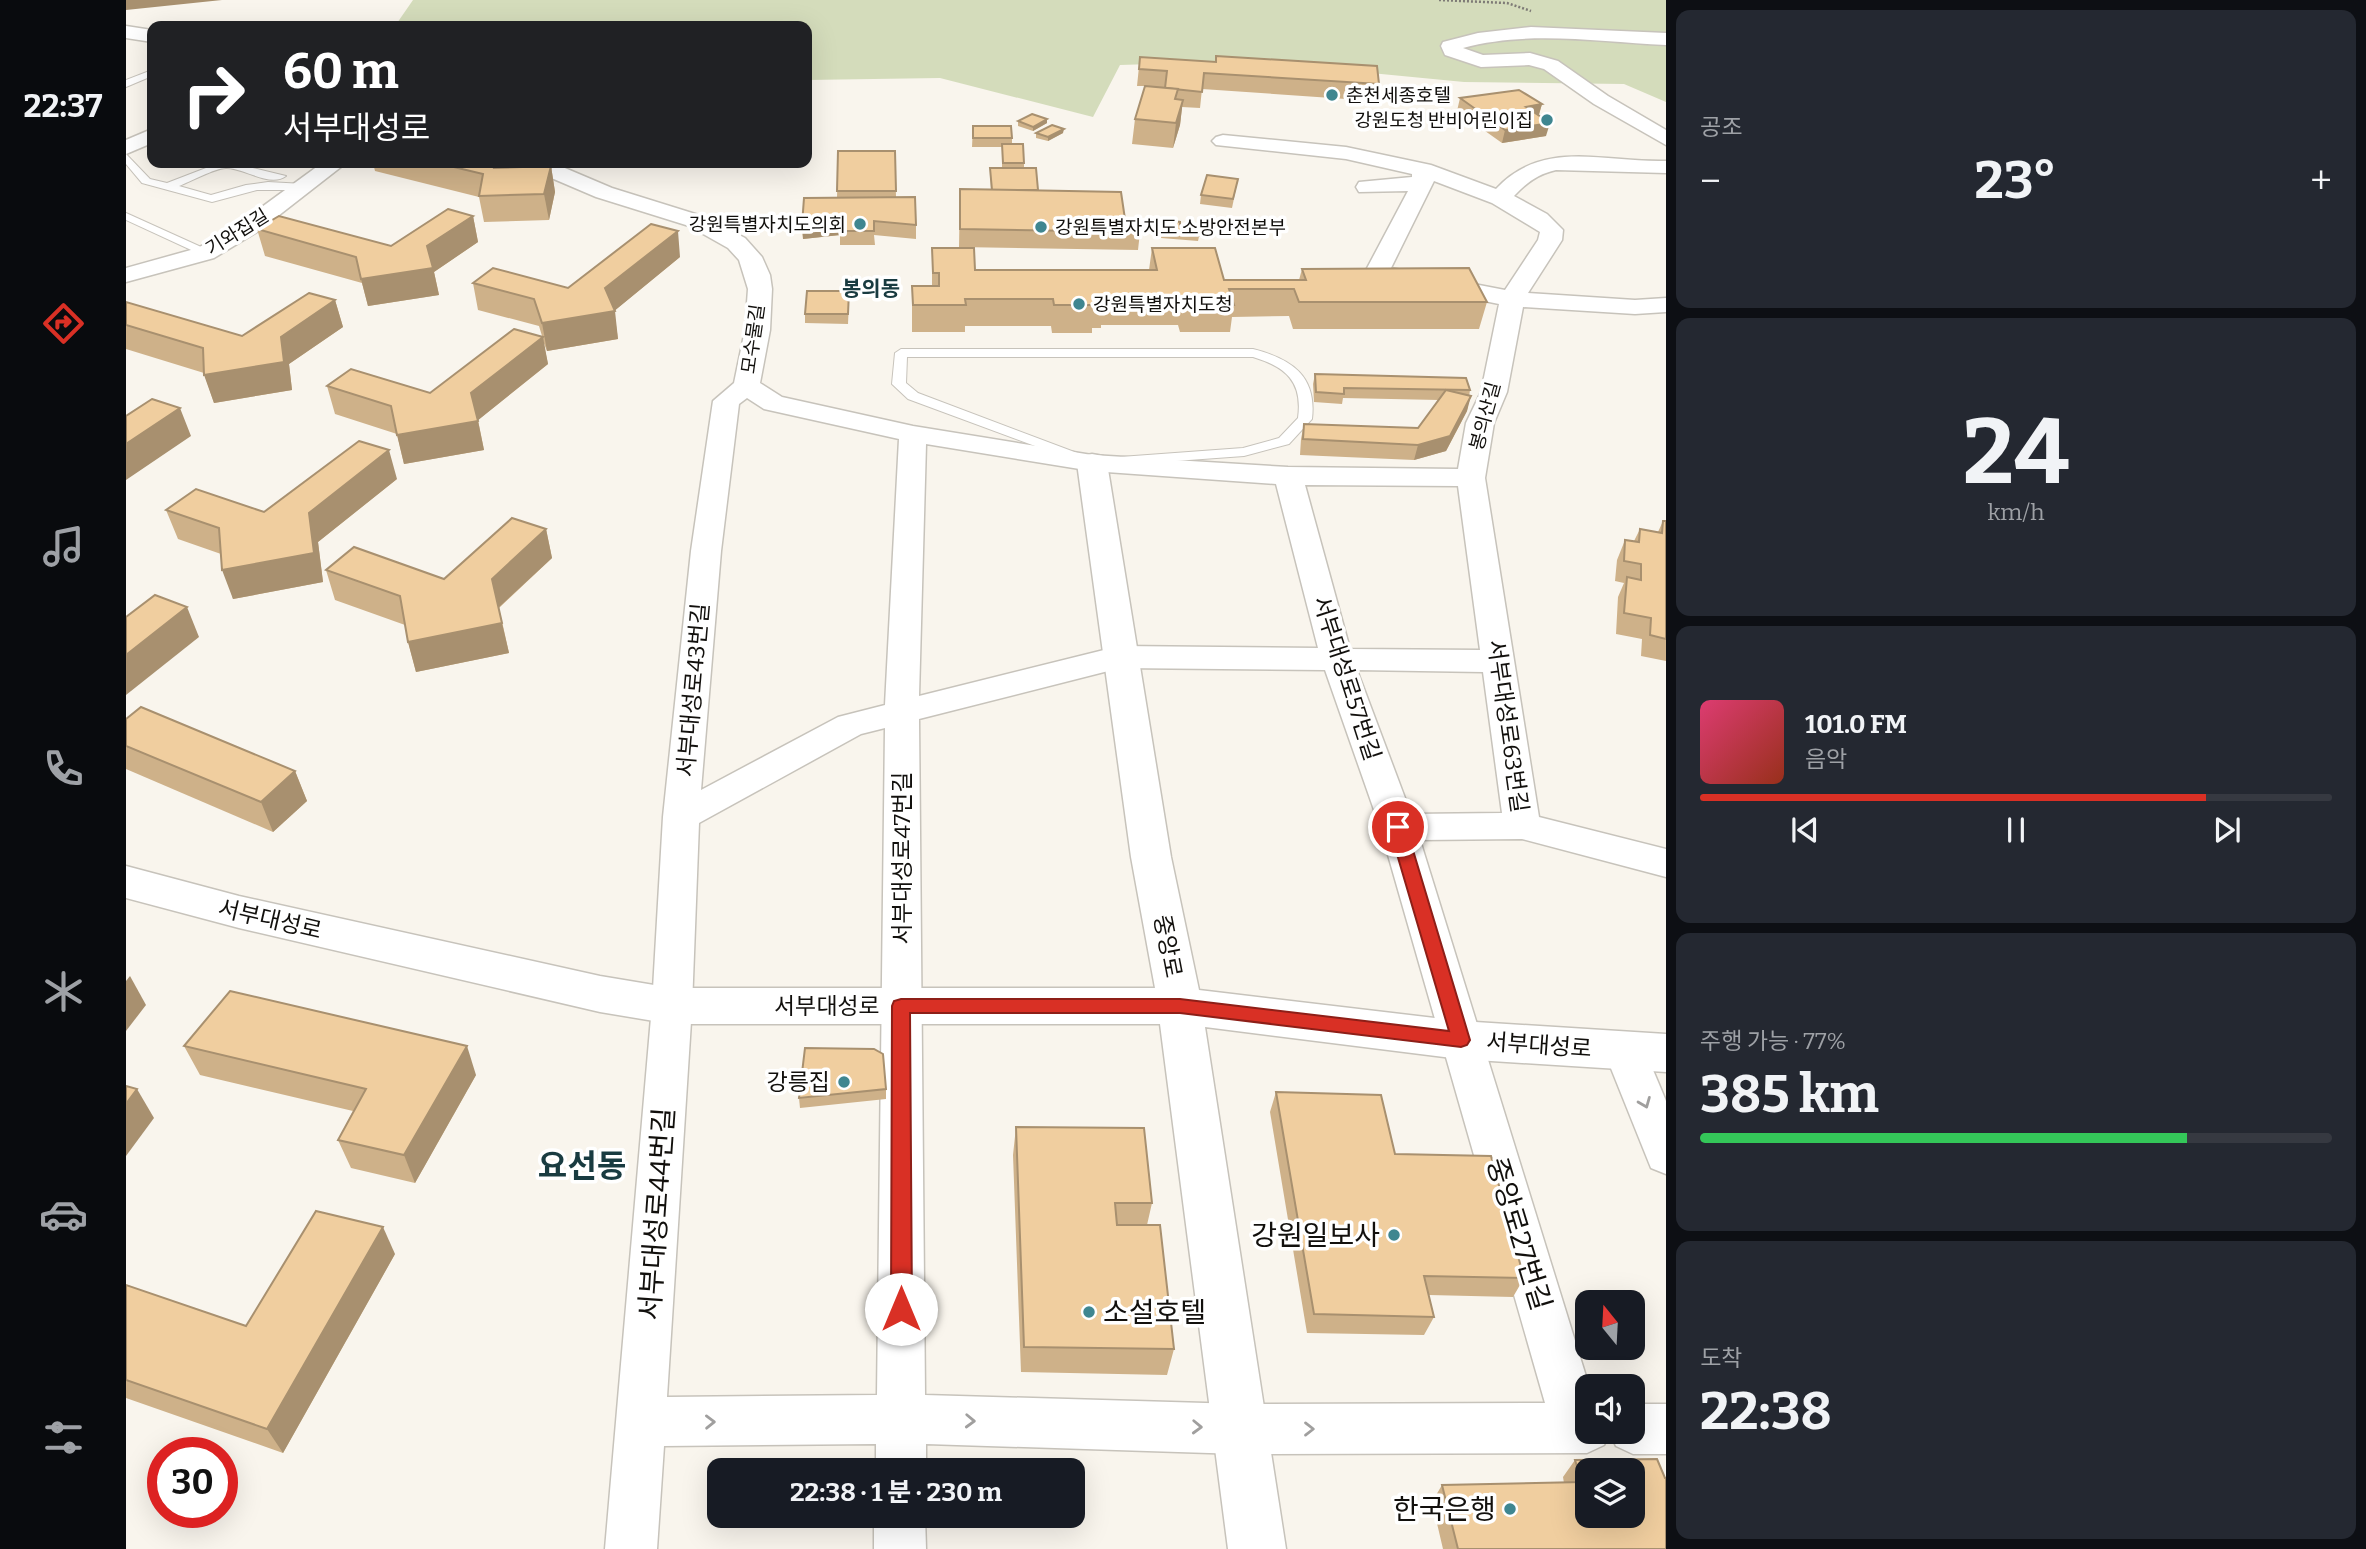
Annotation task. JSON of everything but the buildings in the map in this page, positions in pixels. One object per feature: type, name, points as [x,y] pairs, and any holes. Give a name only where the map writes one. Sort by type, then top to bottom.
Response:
[{"type":"street","points":[[1666,38],[1512,31],[1481,36],[1450,46],[1452,51],[1481,61],[1530,59],[1551,65],[1601,100],[1666,139]]},
{"type":"street","points":[[126,32],[147,35]]},
{"type":"street","points":[[126,148],[147,138]]},
{"type":"street","name":"봉의산길","points":[[1092,463],[1287,476],[1471,478],[1480,423],[1494,392],[1512,299],[1549,240],[1552,230],[1539,219],[1500,198],[1346,153],[1223,141]]},
{"type":"street","points":[[1500,198],[1508,186],[1531,170],[1562,160],[1647,169],[1666,167]]},
{"type":"street","name":"기와집길","points":[[126,275],[206,253],[329,168]]},
{"type":"street","name":"모수물길","points":[[547,168],[593,189],[698,220],[744,249],[758,273],[760,313],[746,386],[773,402],[913,434],[1092,463]]},
{"type":"street","points":[[1367,187],[1418,173]]},
{"type":"street","points":[[1418,173],[1377,272],[1512,299],[1635,306],[1666,305]]},
{"type":"street","name":"서부대성로43번길","points":[[672,1006],[681,817],[706,551],[726,401],[746,386]]},
{"type":"street","name":"서부대성로47번길","points":[[901,1458],[902,710],[913,434]]},
{"type":"street","name":"중앙로","points":[[1092,463],[1151,857],[1180,1006],[1257,1549]]},
{"type":"street","name":"서부대성로57번길","points":[[1287,476],[1337,659],[1398,827],[1461,1040]]},
{"type":"street","name":"서부대성로63번길","points":[[1471,478],[1522,826],[1666,861]]},
{"type":"street","points":[[681,817],[850,725],[1121,657],[1499,661]]},
{"type":"street","points":[[1398,827],[1522,826]]},
{"type":"street","name":"서부대성로","points":[[126,882],[239,912],[600,994],[672,1006],[1180,1006],[1461,1040],[1645,1052]]},
{"type":"street","name":"서부대성로44번길","points":[[631,1549],[672,1006]]},
{"type":"street","name":"중앙로27번길","points":[[1461,1040],[1575,1406]]},
{"type":"street","points":[[1645,1052],[1666,1155]]},
{"type":"street","points":[[642,1422],[901,1419],[1240,1429]]},
{"type":"street","name":"중앙로27번길","points":[[1240,1429],[1575,1429]]},
{"type":"street","points":[[1645,1429],[1666,1429]]},
{"type":"street","points":[[900,1528],[900,1549]]},
{"type":"lane","points":[[126,72],[147,71]]},
{"type":"lane","points":[[126,84],[147,74]]},
{"type":"lane","points":[[126,157],[146,181],[212,199],[236,189],[279,183],[307,185]]},
{"type":"lane","points":[[165,188],[215,168]]},
{"type":"lane","points":[[239,168],[307,185]]},
{"type":"lane","points":[[126,216],[206,253]]},
{"type":"lane","points":[[901,353],[1253,353],[1273,357],[1306,391],[1306,419],[1284,441],[1244,452],[1092,463],[913,397],[899,384],[901,353]]},
{"type":"green space","points":[[413,0],[1666,0],[1666,102],[1624,84],[1464,82],[1248,61],[1120,65],[1093,117],[940,78],[812,80],[812,21],[398,21]]},
{"type":"place","name":"춘천세종호텔","points":[[1332,95]]},
{"type":"place","name":"강원도청 반비어린이집","points":[[1547,120]]},
{"type":"place","name":"강원특별자치도의회","points":[[860,224]]},
{"type":"place","name":"강원특별자치도 소방안전본부","points":[[1041,227]]},
{"type":"place","name":"강원특별자치도청","points":[[1079,304]]},
{"type":"place","name":"강릉집","points":[[844,1082]]},
{"type":"place","name":"강원일보사","points":[[1394,1235]]},
{"type":"place","name":"소설호텔","points":[[1089,1312]]},
{"type":"place","name":"한국은행","points":[[1510,1509]]},
{"type":"district","name":"봉의동","points":[[871,289]]},
{"type":"district","name":"요선동","points":[[582,1166]]},
{"type":"route","points":[[901,1309],[901,1006],[1180,1006],[1461,1040],[1398,827]]}]
